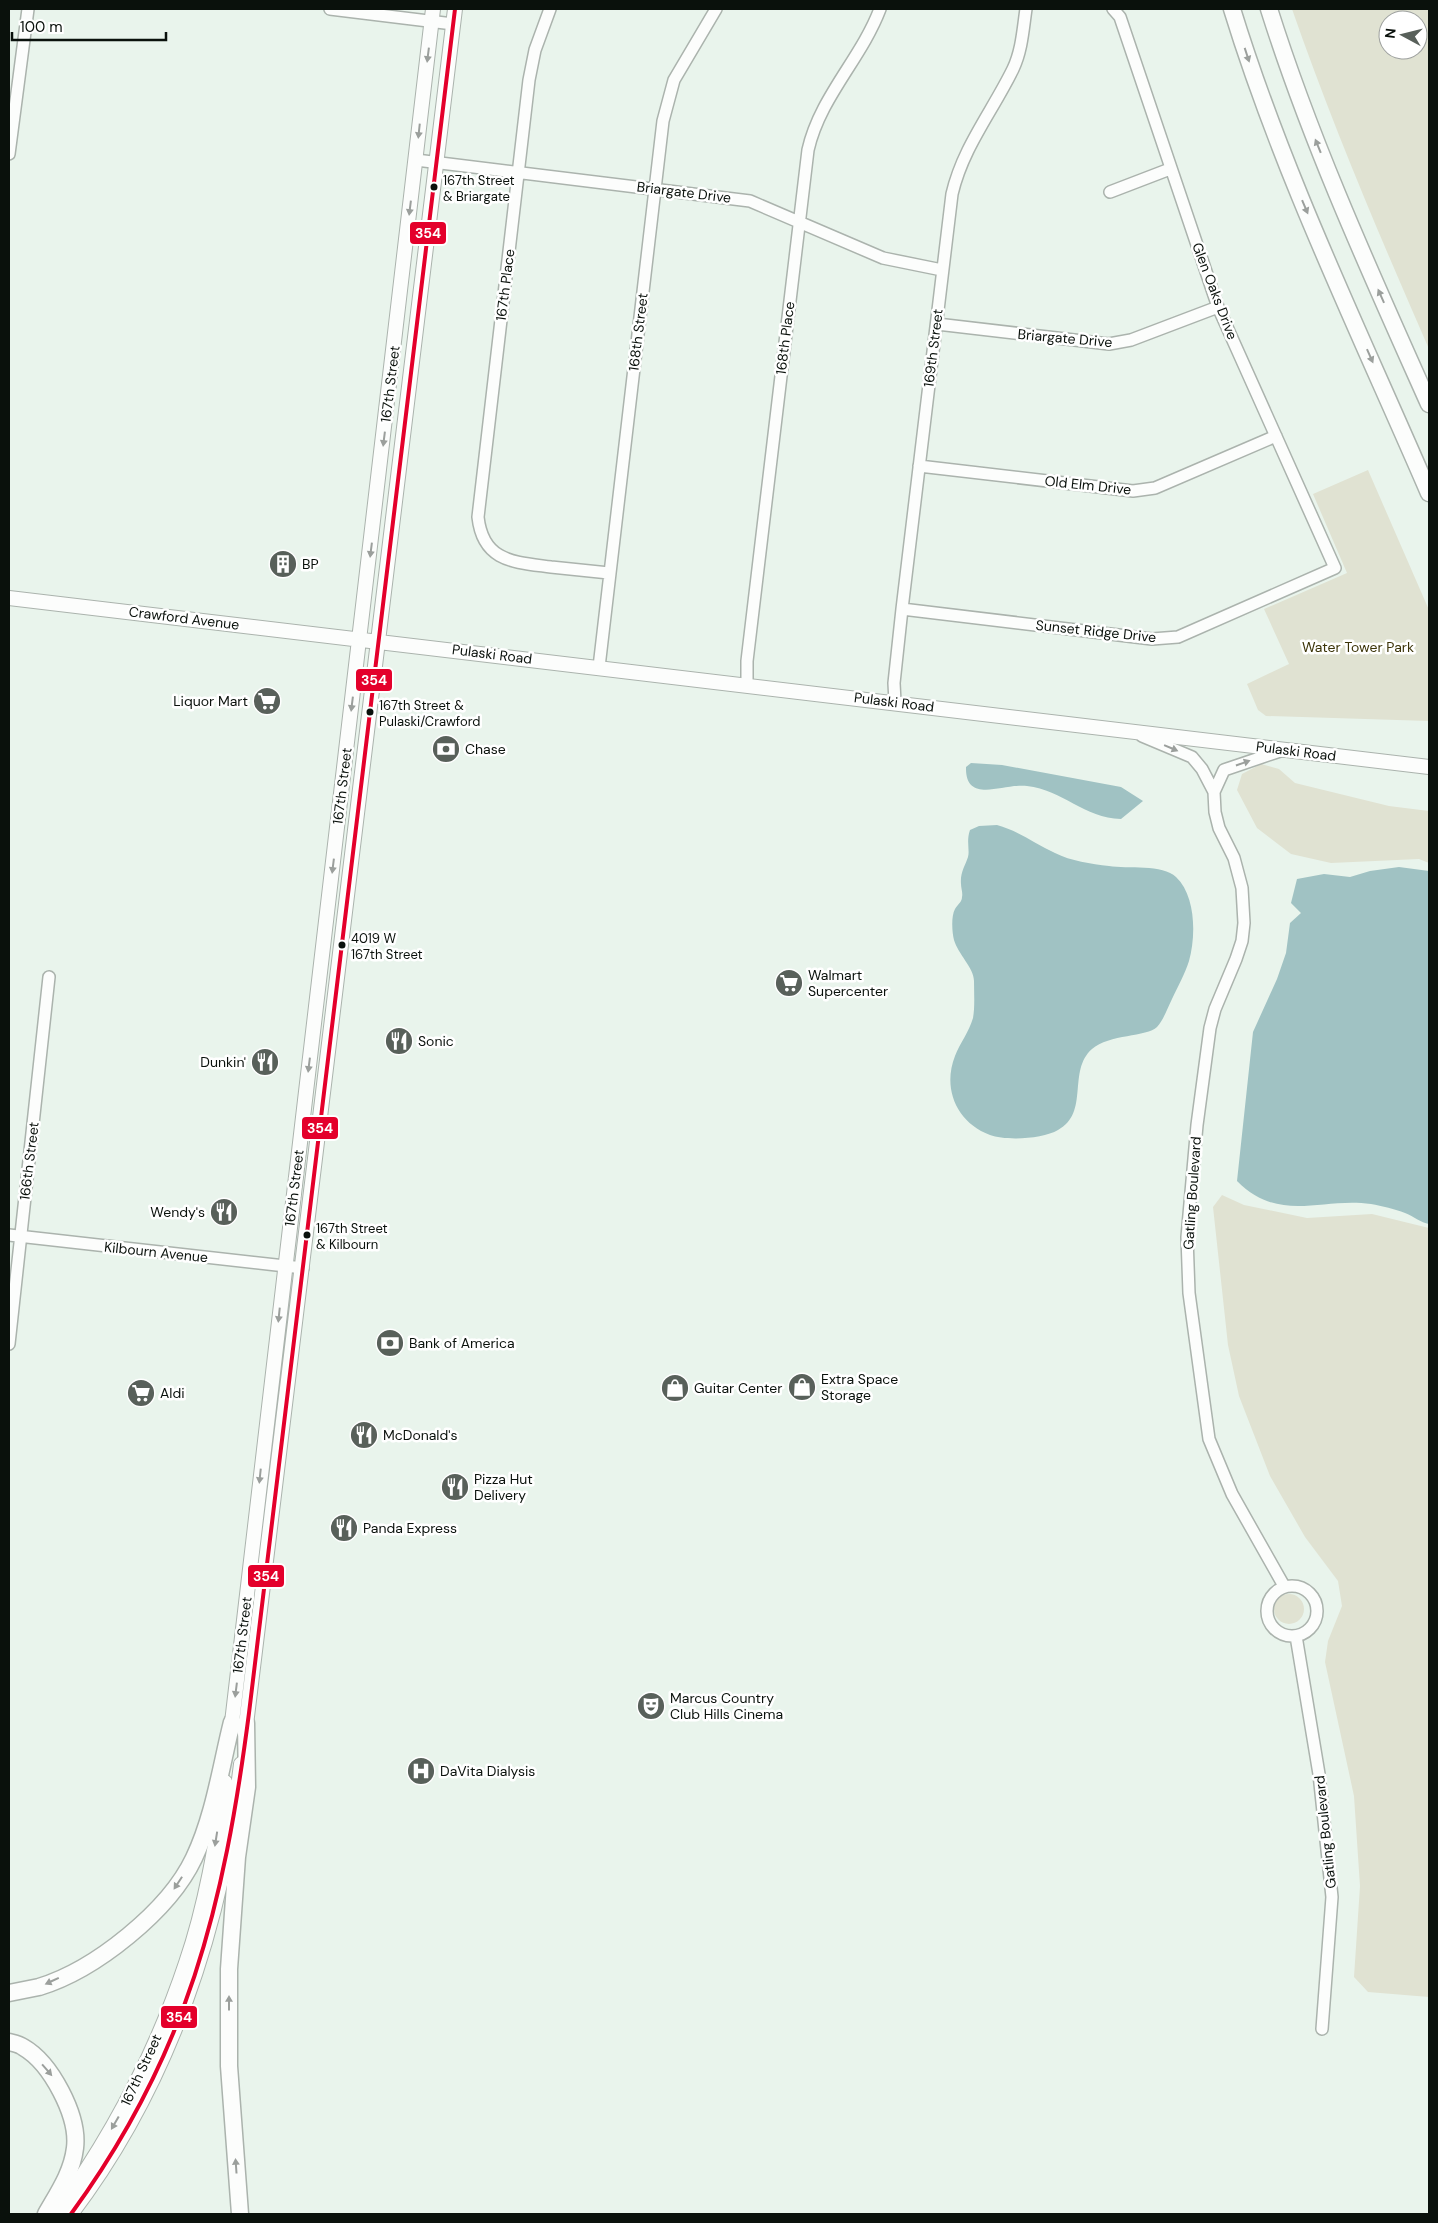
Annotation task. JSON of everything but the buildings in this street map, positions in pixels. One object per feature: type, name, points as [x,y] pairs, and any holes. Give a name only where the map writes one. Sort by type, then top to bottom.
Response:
[{"type":"highway","points":[[1232,9],[1248,61],[1285,159],[1429,493]]},
{"type":"highway","points":[[1269,9],[1316,143],[1429,404]]},
{"type":"highway","points":[[9,1993],[40,1986],[91,1962],[128,1937],[171,1894],[194,1858],[239,1722]]},
{"type":"highway","points":[[239,1722],[246,1787],[237,1857],[229,1969],[229,2066],[240,2214]]},
{"type":"highway","points":[[9,2042],[24,2047],[49,2071],[61,2090],[72,2119],[75,2147],[68,2176],[46,2214]]},
{"type":"main road","name":"167th Street","points":[[56,2214],[78,2183],[117,2120],[150,2054],[186,1964],[216,1845],[239,1722],[303,1268],[455,9]]},
{"type":"main road","name":"167th Street","points":[[71,2214],[91,2188],[130,2125],[164,2060],[200,1965],[228,1849],[284,1266],[432,15]]},
{"type":"main road","name":"Crawford Avenue","points":[[9,598],[359,638]]},
{"type":"main road","name":"Pulaski Road","points":[[359,638],[1429,767]]},
{"type":"street","points":[[9,154],[28,9]]},
{"type":"street","points":[[330,9],[432,15],[453,24]]},
{"type":"street","name":"167th Place","points":[[550,9],[535,50],[532,66],[478,507],[479,527],[483,538],[500,557],[518,563],[609,574]]},
{"type":"street","name":"168th Street","points":[[599,667],[655,188],[668,97],[674,80],[716,9]]},
{"type":"street","name":"168th Place","points":[[747,684],[747,661],[808,150],[815,126],[880,9]]},
{"type":"street","name":"169th Street","points":[[895,702],[894,683],[902,609],[942,270],[955,179],[971,141],[1013,69],[1019,52],[1026,9]]},
{"type":"street","name":"Glen Oaks Drive","points":[[1113,9],[1120,17],[1218,307],[1335,568]]},
{"type":"street","name":"Briargate Drive","points":[[416,160],[750,201],[883,258],[942,270]]},
{"type":"street","points":[[1110,192],[1170,169]]},
{"type":"street","name":"Briargate Drive","points":[[936,324],[1109,344],[1131,340],[1218,307]]},
{"type":"street","name":"Old Elm Drive","points":[[920,466],[1133,491],[1156,488],[1276,436]]},
{"type":"street","name":"Sunset Ridge Drive","points":[[902,609],[1152,639],[1178,637],[1335,568]]},
{"type":"street","name":"Gatling Boulevard","points":[[1126,729],[1192,757],[1202,769],[1214,792]]},
{"type":"street","name":"Gatling Boulevard","points":[[1284,750],[1224,770],[1214,792],[1214,812],[1219,828],[1239,871],[1244,923],[1236,959],[1215,1009],[1210,1028],[1189,1199],[1187,1237],[1189,1293],[1209,1439],[1232,1494],[1284,1586]]},
{"type":"street","name":"166th Street","points":[[9,1344],[14,1236],[49,977]]},
{"type":"street","name":"Kilbourn Avenue","points":[[14,1236],[303,1268]]},
{"type":"street","points":[[1284,1586],[1302,1587],[1314,1599],[1317,1608],[1313,1624],[1307,1631],[1296,1636],[1283,1635],[1276,1631],[1267,1618],[1266,1610],[1272,1595],[1284,1586]]},
{"type":"street","name":"Gatling Boulevard","points":[[1296,1636],[1320,1774],[1332,1897],[1322,2029]]},
{"type":"green space","points":[[1292,9],[1429,9],[1429,349],[1357,180],[1323,95]]},
{"type":"green space","name":"Water Tower Park","points":[[1368,470],[1429,610],[1429,721],[1266,716],[1258,710],[1247,684],[1289,664],[1264,609],[1347,573],[1313,494]]},
{"type":"green space","points":[[1261,764],[1279,769],[1295,783],[1389,806],[1429,811],[1429,863],[1419,859],[1331,863],[1291,854],[1257,828],[1237,790],[1242,774]]},
{"type":"green space","points":[[1222,1195],[1244,1205],[1307,1218],[1372,1214],[1429,1228],[1429,1997],[1368,1992],[1354,1977],[1360,1886],[1354,1796],[1325,1662],[1328,1641],[1342,1606],[1338,1581],[1305,1537],[1270,1476],[1239,1396],[1228,1345],[1213,1207]]},
{"type":"green space","points":[[1289,1594],[1300,1598],[1304,1609],[1300,1620],[1289,1624],[1278,1620],[1274,1609],[1278,1598]]},
{"type":"water","points":[[971,763],[1002,765],[1121,787],[1143,801],[1121,819],[1096,814],[1052,793],[1027,786],[988,790],[979,789],[972,786],[967,779],[966,767]]},
{"type":"water","points":[[997,825],[1020,834],[1061,856],[1074,860],[1109,866],[1163,870],[1170,873],[1183,885],[1191,905],[1193,917],[1193,940],[1186,971],[1157,1027],[1145,1033],[1117,1038],[1099,1044],[1092,1049],[1085,1058],[1081,1069],[1076,1103],[1068,1123],[1051,1133],[1034,1137],[997,1137],[978,1130],[961,1113],[955,1103],[950,1081],[951,1068],[955,1056],[973,1018],[974,1005],[973,976],[954,940],[952,929],[953,916],[955,909],[962,899],[961,876],[968,857],[970,830],[979,826]]},
{"type":"water","points":[[1399,867],[1429,871],[1429,1224],[1408,1214],[1371,1204],[1352,1203],[1301,1206],[1269,1202],[1253,1194],[1237,1181],[1253,1032],[1277,979],[1286,953],[1290,923],[1301,913],[1291,903],[1297,879],[1324,874],[1350,877],[1370,871]]},
{"type":"transit line","name":"354","points":[[71,2214],[111,2154],[145,2095],[172,2036],[194,1976],[213,1914],[239,1783],[455,9]]},
{"type":"place","name":"167th Street & Briargate","points":[[434,187]]},
{"type":"place","name":"BP","points":[[283,564]]},
{"type":"place","name":"Liquor Mart","points":[[267,701]]},
{"type":"place","name":"167th Street & Pulaski/Crawford","points":[[370,712]]},
{"type":"place","name":"Chase","points":[[446,749]]},
{"type":"place","name":"4019 W 167th Street","points":[[342,945]]},
{"type":"place","name":"Walmart Supercenter","points":[[789,983]]},
{"type":"place","name":"Sonic","points":[[399,1041]]},
{"type":"place","name":"Dunkin'","points":[[265,1062]]},
{"type":"place","name":"Wendy's","points":[[224,1212]]},
{"type":"place","name":"167th Street & Kilbourn","points":[[307,1235]]},
{"type":"place","name":"Bank of America","points":[[390,1343]]},
{"type":"place","name":"Extra Space Storage","points":[[802,1387]]},
{"type":"place","name":"Guitar Center","points":[[675,1388]]},
{"type":"place","name":"Aldi","points":[[141,1393]]},
{"type":"place","name":"McDonald's","points":[[364,1435]]},
{"type":"place","name":"Pizza Hut Delivery","points":[[455,1487]]},
{"type":"place","name":"Panda Express","points":[[344,1528]]},
{"type":"place","name":"Marcus Country Club Hills Cinema","points":[[651,1706]]},
{"type":"place","name":"DaVita Dialysis","points":[[421,1771]]}]
